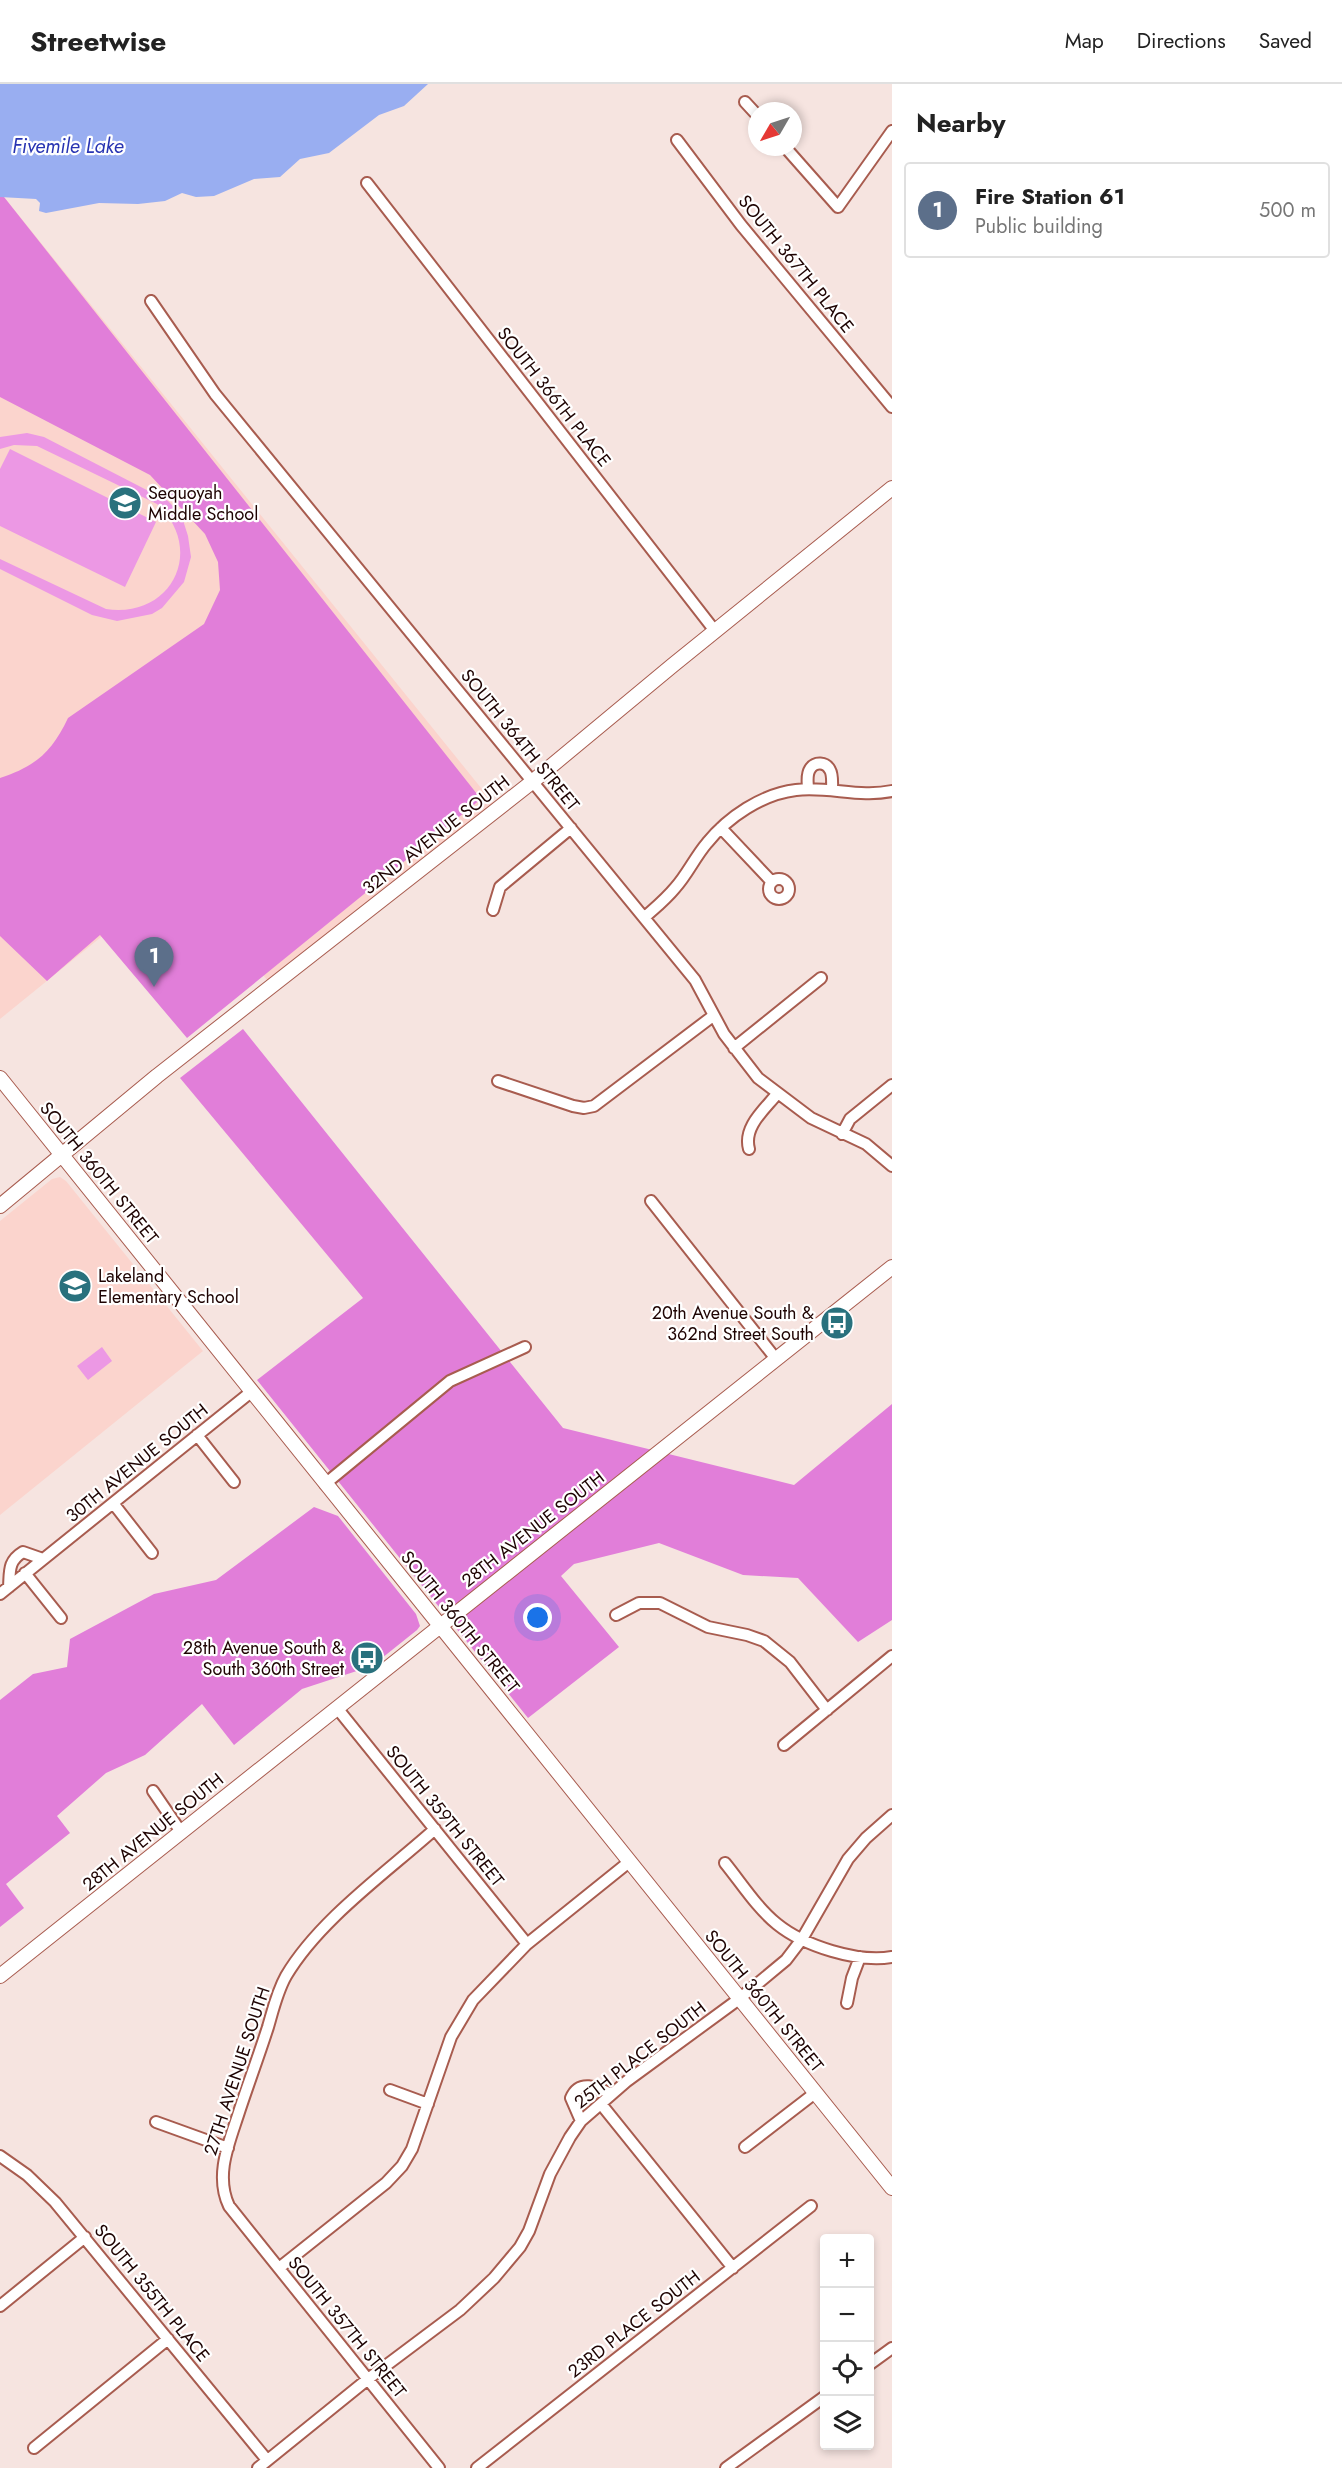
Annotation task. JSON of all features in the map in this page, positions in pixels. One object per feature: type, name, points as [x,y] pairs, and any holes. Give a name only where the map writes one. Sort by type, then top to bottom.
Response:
[{"type":"street","points":[[745,102],[748,105]]},
{"type":"street","points":[[793,156],[838,207],[892,131]]},
{"type":"street","name":"SOUTH 367TH PLACE","points":[[677,140],[741,225],[892,406]]},
{"type":"street","name":"SOUTH 366TH PLACE","points":[[367,183],[715,631]]},
{"type":"street","name":"SOUTH 364TH STREET","points":[[150,301],[215,394],[695,980],[713,1016],[734,1048],[758,1078],[811,1118],[866,1144],[892,1166]]},
{"type":"street","name":"32ND AVENUE SOUTH","points":[[0,1206],[157,1076],[532,782],[892,488]]},
{"type":"street","points":[[808,789],[809,770],[812,766],[821,763],[826,765],[831,772],[832,790]]},
{"type":"street","points":[[645,917],[676,888],[706,844],[721,828],[761,801],[781,793],[808,789],[870,794],[892,791]]},
{"type":"street","points":[[493,910],[500,888],[571,828]]},
{"type":"street","points":[[721,828],[772,882]]},
{"type":"street","points":[[734,1048],[820,978]]},
{"type":"street","points":[[498,1081],[573,1106],[584,1108],[594,1106],[600,1104],[713,1016]]},
{"type":"street","name":"SOUTH 360TH STREET","points":[[0,1078],[892,2188]]},
{"type":"street","points":[[842,1134],[850,1119],[892,1085]]},
{"type":"street","points":[[749,1149],[747,1141],[750,1130],[777,1094]]},
{"type":"street","points":[[651,1201],[777,1359]]},
{"type":"street","name":"28TH AVENUE SOUTH","points":[[0,1976],[892,1267]]},
{"type":"street","points":[[325,1484],[450,1381],[525,1347]]},
{"type":"street","name":"30TH AVENUE SOUTH","points":[[0,1594],[251,1392]]},
{"type":"street","points":[[197,1435],[234,1482]]},
{"type":"street","points":[[113,1503],[152,1553]]},
{"type":"street","points":[[9,1587],[10,1563],[16,1556],[23,1552],[43,1559]]},
{"type":"street","points":[[25,1573],[61,1618]]},
{"type":"street","points":[[616,1615],[639,1603],[660,1604],[708,1627],[764,1641],[790,1662],[827,1710]]},
{"type":"street","points":[[784,1745],[892,1656]]},
{"type":"street","name":"SOUTH 359TH STREET","points":[[337,1708],[527,1944]]},
{"type":"street","points":[[153,1791],[181,1832]]},
{"type":"street","name":"25TH PLACE SOUTH","points":[[258,2468],[460,2310],[508,2264],[529,2231],[550,2174],[581,2121],[611,2094],[739,1999],[786,1960],[802,1939],[848,1858],[892,1815]]},
{"type":"street","name":"27TH AVENUE SOUTH","points":[[229,2206],[222,2187],[222,2175],[228,2148],[277,1996],[286,1977],[320,1931],[435,1829]]},
{"type":"street","points":[[279,2268],[395,2174],[412,2149],[444,2054],[460,2018],[473,2000],[527,1944],[629,1862]]},
{"type":"street","points":[[726,1863],[772,1920],[802,1939],[844,1954],[860,1957],[892,1957]]},
{"type":"street","points":[[847,2003],[852,1978],[860,1957]]},
{"type":"street","points":[[581,2121],[571,2098],[577,2089],[589,2085],[611,2094]]},
{"type":"street","points":[[390,2090],[428,2104]]},
{"type":"street","points":[[745,2147],[815,2093]]},
{"type":"street","points":[[601,2104],[733,2268]]},
{"type":"street","points":[[156,2122],[228,2148]]},
{"type":"street","name":"SOUTH 355TH PLACE","points":[[0,2156],[41,2188],[85,2237],[267,2460]]},
{"type":"street","name":"SOUTH 357TH STREET","points":[[229,2206],[439,2468]]},
{"type":"street","name":"23RD PLACE SOUTH","points":[[477,2468],[811,2206]]},
{"type":"street","points":[[0,2306],[85,2237]]},
{"type":"street","points":[[34,2448],[168,2339]]},
{"type":"street","points":[[874,2361],[892,2348]]},
{"type":"street","points":[[726,2468],[820,2401]]},
{"type":"shaded area","name":"Sequoyah Middle School","points":[[0,197],[4,197],[498,809],[272,986],[180,873],[0,1019]]},
{"type":"shaded area","name":"Sequoyah Middle School","points":[[0,197],[4,197],[481,799],[187,1038],[100,935],[47,981],[0,936],[0,778],[33,763],[56,740],[68,718],[204,624],[220,590],[218,562],[205,534],[150,475],[0,397]]},
{"type":"shaded area","points":[[27,433],[44,437],[168,501],[181,514],[188,536],[191,557],[184,582],[162,608],[152,614],[117,621],[92,615],[0,569],[0,559],[106,609],[129,609],[149,603],[164,592],[175,577],[180,560],[179,541],[172,522],[157,504],[37,446],[14,445],[0,449],[0,437]]},
{"type":"shaded area","points":[[10,449],[156,522],[125,587],[0,526],[0,469]]},
{"type":"shaded area","points":[[243,1029],[563,1428],[794,1485],[892,1404],[892,1620],[858,1642],[798,1578],[743,1575],[659,1543],[574,1564],[561,1576],[619,1647],[528,1718],[257,1380],[363,1298],[180,1078]]},
{"type":"shaded area","name":"Lakeland Elementary School","points":[[60,1177],[66,1181],[203,1351],[0,1515],[0,1221],[52,1179]]},
{"type":"shaded area","points":[[102,1347],[112,1361],[88,1380],[77,1366]]},
{"type":"shaded area","points":[[314,1507],[338,1516],[416,1614],[420,1626],[372,1666],[302,1689],[234,1745],[202,1704],[145,1755],[106,1773],[57,1816],[70,1833],[6,1884],[24,1908],[0,1927],[0,1700],[33,1674],[67,1667],[70,1639],[154,1594],[216,1580]]},
{"type":"water","name":"Fivemile Lake","points":[[0,84],[428,84],[404,106],[379,115],[329,153],[300,159],[280,177],[254,179],[214,196],[196,197],[182,193],[165,201],[138,204],[99,203],[46,213],[39,211],[40,203],[36,199],[0,197]]},
{"type":"place","name":"Sequoyah Middle School","points":[[125,503]]},
{"type":"place","name":"Fire Station 61","points":[[154,987]]},
{"type":"place","name":"Lakeland Elementary School","points":[[75,1286]]},
{"type":"place","name":"20th Avenue South & 362nd Street South","points":[[837,1323]]},
{"type":"place","name":"28th Avenue South & South 360th Street","points":[[367,1658]]}]
